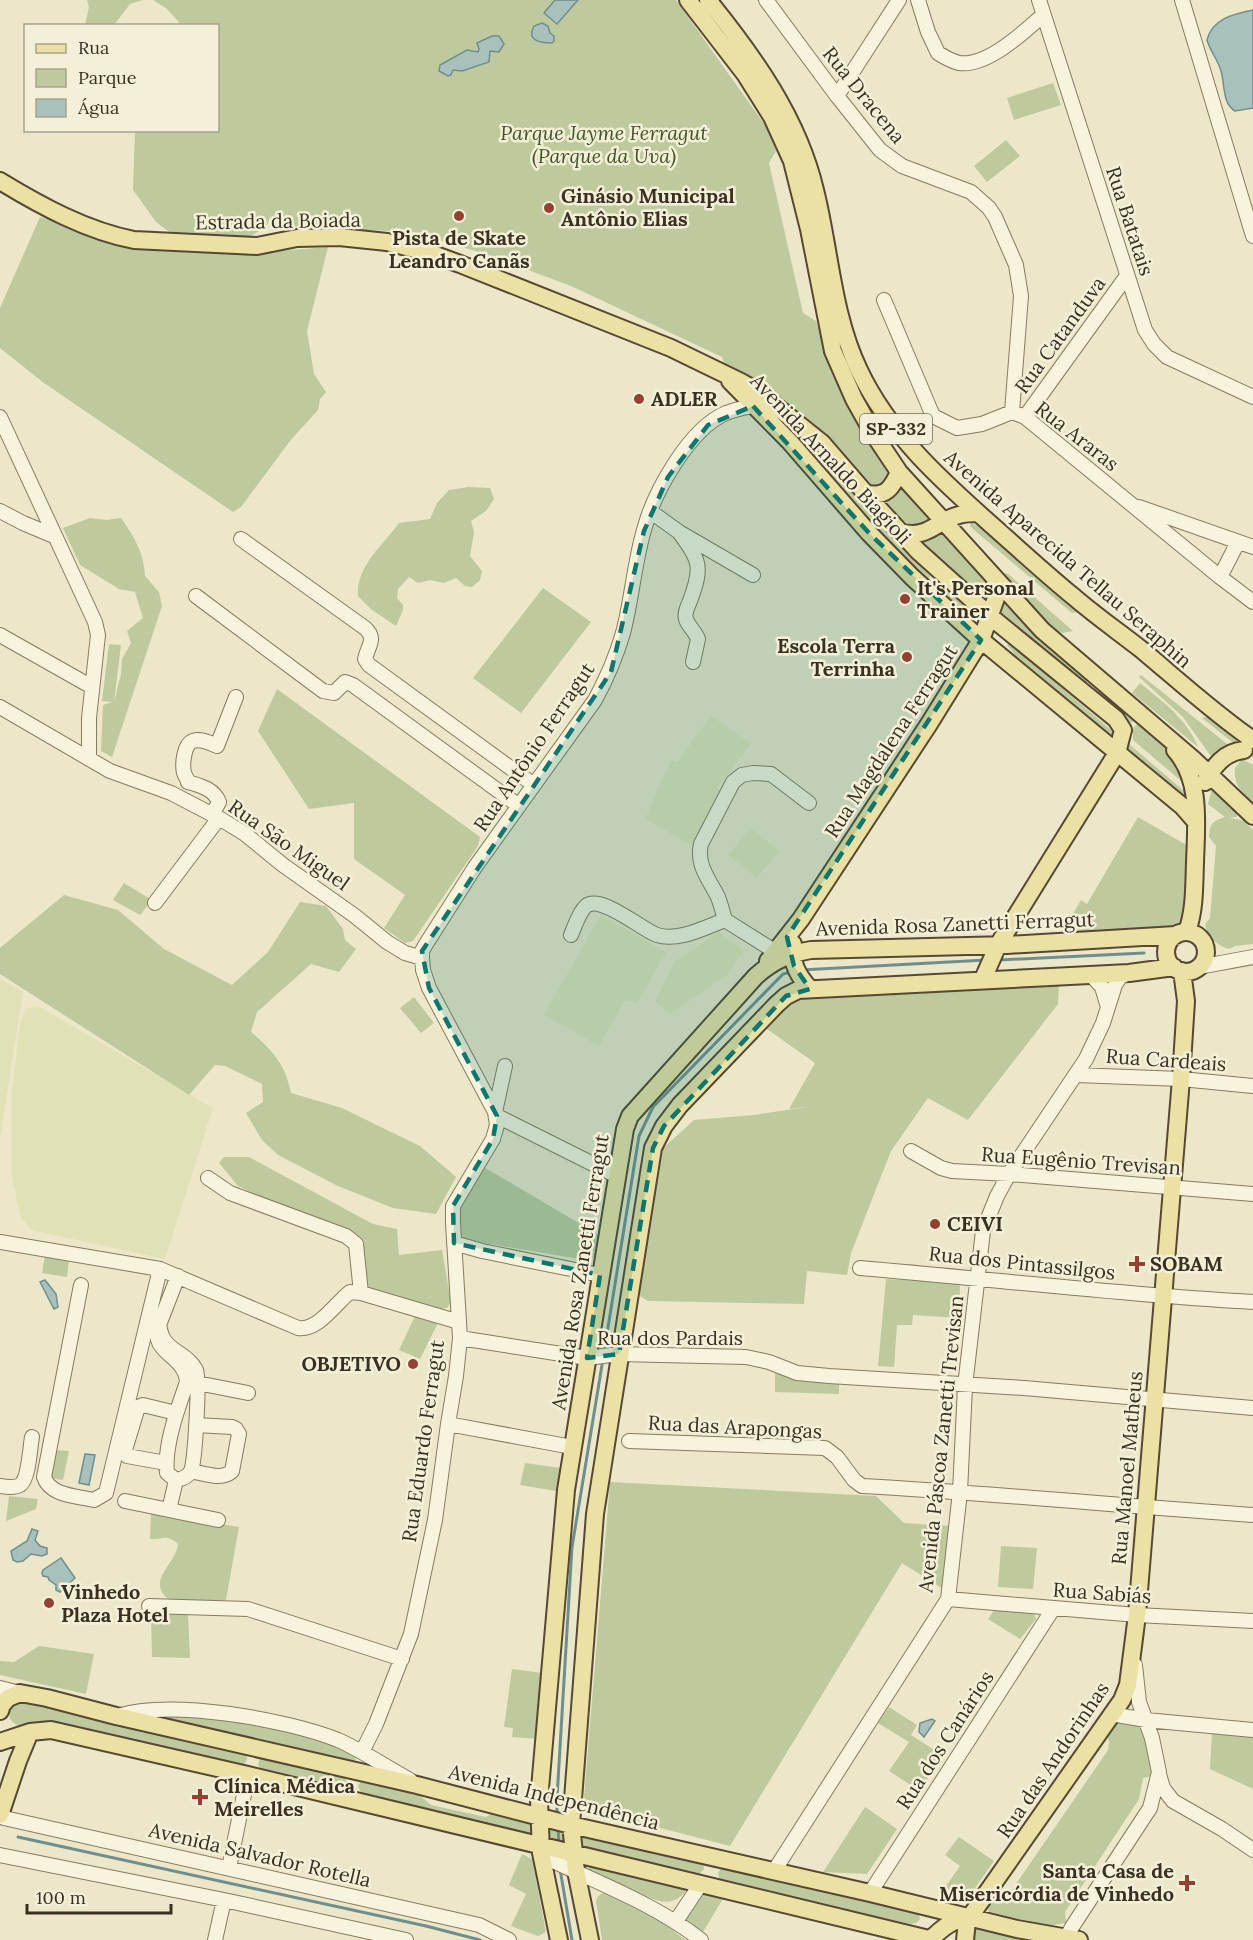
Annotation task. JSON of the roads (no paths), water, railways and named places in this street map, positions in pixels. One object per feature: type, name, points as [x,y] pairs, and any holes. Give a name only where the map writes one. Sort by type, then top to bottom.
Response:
[{"type":"main road","name":"SP-332","points":[[688,0],[745,74],[772,117],[792,161],[809,229],[833,351],[854,399],[899,472],[1042,630],[1210,774],[1253,816]]},
{"type":"main road","name":"Avenida Aparecida Tellau Seraphin","points":[[708,0],[759,67],[785,111],[815,188],[834,292],[849,344],[858,369],[898,432],[930,470],[978,513],[1074,597],[1143,651],[1217,714],[1250,747]]},
{"type":"main road","name":"Estrada da Boiada","points":[[0,181],[24,196],[68,217],[118,237],[134,240],[257,246],[297,238],[339,237],[387,243],[430,253],[641,336],[723,374]]},
{"type":"main road","name":"Avenida Arnaldo Biagioli","points":[[723,374],[757,391],[822,443],[900,532],[988,619],[1116,719],[1123,730],[1117,753]]},
{"type":"main road","name":"Avenida Arnaldo Biagioli","points":[[723,374],[790,442],[869,533],[931,595],[981,640],[1182,806],[1196,822]]},
{"type":"main road","points":[[812,468],[819,465],[831,452]]},
{"type":"main road","points":[[867,494],[877,495],[886,492],[892,487],[899,472]]},
{"type":"main road","points":[[900,532],[910,535],[926,533],[959,515],[978,513]]},
{"type":"main road","points":[[931,595],[933,587],[946,576]]},
{"type":"main road","name":"Rua Magdalena Ferragut","points":[[783,952],[794,938],[801,919],[929,724],[981,640],[996,598],[995,578]]},
{"type":"main road","points":[[988,619],[1002,657]]},
{"type":"main road","points":[[1089,697],[1092,690],[1102,683]]},
{"type":"main road","points":[[1142,715],[1178,753],[1186,766],[1196,805],[1194,909],[1181,934],[1168,945],[1167,951],[1170,963],[1188,972],[1199,967],[1205,958],[1206,947],[1201,938],[1181,934]]},
{"type":"main road","points":[[1196,805],[1210,774],[1224,758],[1235,751],[1250,747]]},
{"type":"main road","points":[[1227,791],[1228,768],[1234,758],[1250,747]]},
{"type":"main road","points":[[983,979],[998,945],[1117,753]]},
{"type":"main road","points":[[1018,914],[1020,926],[1027,935],[1042,942]]},
{"type":"main road","name":"Avenida Rosa Zanetti Ferragut","points":[[555,1935],[541,1850],[539,1800],[562,1526],[572,1447],[600,1275],[625,1129],[630,1116],[756,976],[783,952],[998,945],[1181,934]]},
{"type":"main road","points":[[783,952],[810,989]]},
{"type":"main road","points":[[590,1940],[583,1905],[580,1856],[571,1825],[595,1514],[653,1148],[664,1126],[680,1105],[786,996],[798,990],[1178,969]]},
{"type":"main road","name":"Rua Manoel Matheus","points":[[1134,1649],[1181,1079],[1186,1001],[1178,969]]},
{"type":"main road","name":"Rua das Andorinhas","points":[[970,1917],[1122,1700],[1128,1685],[1134,1649]]},
{"type":"main road","points":[[7,1698],[4,1707],[6,1740],[18,1761]]},
{"type":"main road","name":"Avenida Independência","points":[[7,1698],[116,1716],[417,1785],[571,1825],[1017,1929],[1070,1939]]},
{"type":"main road","points":[[6,1740],[30,1732],[51,1730],[356,1800],[541,1850],[580,1856],[931,1940],[956,1919],[970,1917]]},
{"type":"main road","points":[[0,1816],[30,1732]]},
{"type":"main road","points":[[241,1745],[251,1751],[252,1758],[248,1775]]},
{"type":"main road","points":[[356,1800],[353,1789],[360,1773]]},
{"type":"main road","points":[[700,1885],[708,1871],[708,1861],[704,1855]]},
{"type":"main road","points":[[862,1922],[872,1920],[914,1927],[918,1925],[922,1917],[918,1905]]},
{"type":"main road","points":[[965,1940],[967,1921],[970,1917]]},
{"type":"street","name":"Rua Dracena","points":[[766,0],[880,150],[903,166],[971,192],[982,200],[995,217],[1016,265],[1020,282],[1018,414]]},
{"type":"street","points":[[837,96],[899,0]]},
{"type":"street","points":[[918,0],[932,43],[938,53],[960,63],[975,62],[987,57],[1023,33],[1044,15]]},
{"type":"street","name":"Rua Batatais","points":[[1039,0],[1126,277],[1145,330],[1154,344],[1167,357],[1253,397]]},
{"type":"street","points":[[1182,0],[1253,236]]},
{"type":"street","name":"Rua Catanduva","points":[[1018,414],[1126,277]]},
{"type":"street","name":"Rua Araras","points":[[884,300],[933,416],[957,428],[1018,414],[1220,578],[1253,602]]},
{"type":"street","name":"Rua Antônio Ferragut","points":[[422,958],[426,944],[475,867],[594,700],[610,672],[624,631],[633,580],[650,512],[668,477],[692,439],[708,424],[725,413],[753,406],[775,404]]},
{"type":"street","points":[[0,417],[95,622],[98,635],[89,718],[88,759]]},
{"type":"street","points":[[1134,506],[1253,547]]},
{"type":"street","points":[[0,511],[23,524],[54,536]]},
{"type":"street","points":[[650,512],[679,532],[753,575]]},
{"type":"street","points":[[679,532],[693,552],[698,566],[699,579],[686,612],[686,618],[698,639],[693,662]]},
{"type":"street","points":[[241,539],[371,633],[373,639],[365,659],[369,665],[534,785]]},
{"type":"street","points":[[1220,578],[1238,542]]},
{"type":"street","points":[[196,596],[323,691],[334,693],[345,682],[353,685],[519,806]]},
{"type":"street","points":[[0,635],[92,687]]},
{"type":"street","points":[[155,903],[216,817],[219,802],[216,794],[202,786],[188,782],[184,773],[188,744],[193,740],[201,740],[217,746],[236,697]]},
{"type":"street","name":"Rua São Miguel","points":[[0,707],[110,771],[171,793],[245,834],[387,942],[405,953],[422,958]]},
{"type":"street","points":[[71,748],[89,718]]},
{"type":"street","points":[[725,921],[719,900],[699,862],[699,853],[701,844],[733,782],[742,775],[753,772],[771,774],[809,803]]},
{"type":"street","points":[[571,934],[584,908],[590,904],[603,904],[658,935],[674,937],[725,921],[783,952]]},
{"type":"street","points":[[1199,967],[1253,957]]},
{"type":"street","points":[[422,958],[426,979],[438,1008],[496,1114],[617,1176]]},
{"type":"street","name":"Avenida Páscoa Zanetti Trevisan","points":[[774,1871],[948,1599],[960,1492],[965,1386],[983,1231],[1009,1174],[1086,1059],[1120,977],[1129,973]]},
{"type":"street","points":[[1091,975],[1102,987],[1107,1004]]},
{"type":"street","name":"Rua Eduardo Ferragut","points":[[362,1752],[376,1724],[411,1634],[435,1520],[460,1338],[453,1206],[493,1139],[506,1066]]},
{"type":"street","name":"Rua Cardeais","points":[[1076,1075],[1181,1079],[1253,1086]]},
{"type":"street","name":"Rua Eugênio Trevisan","points":[[911,1151],[941,1168],[952,1171],[1253,1194]]},
{"type":"street","points":[[207,1178],[230,1193],[346,1236],[356,1244],[361,1293]]},
{"type":"street","points":[[0,1242],[160,1269],[293,1327],[303,1329],[314,1325],[350,1292],[361,1293],[459,1322]]},
{"type":"street","points":[[454,1243],[482,1251],[600,1275]]},
{"type":"street","name":"Rua dos Pintassilgos","points":[[860,1268],[1162,1297],[1253,1302]]},
{"type":"street","points":[[81,1285],[44,1477],[46,1484],[53,1490],[94,1500],[106,1493],[160,1269]]},
{"type":"street","points":[[176,1480],[184,1478],[191,1471],[196,1425],[193,1382],[156,1338],[159,1324],[178,1276]]},
{"type":"street","name":"Rua dos Pardais","points":[[460,1338],[587,1358],[619,1354],[746,1357],[769,1362],[796,1372],[965,1386],[1024,1388],[1253,1408]]},
{"type":"street","points":[[193,1382],[248,1393]]},
{"type":"street","points":[[176,1480],[167,1473],[166,1463],[176,1413],[193,1382]]},
{"type":"street","points":[[166,1463],[127,1456],[125,1450],[138,1407],[143,1405],[176,1413]]},
{"type":"street","points":[[191,1471],[228,1475],[232,1471],[239,1434],[232,1426],[196,1425]]},
{"type":"street","points":[[448,1425],[572,1447]]},
{"type":"street","points":[[0,1486],[20,1485],[25,1479],[32,1437]]},
{"type":"street","name":"Rua das Arapongas","points":[[629,1441],[825,1448],[837,1457],[854,1480],[862,1486],[1253,1515]]},
{"type":"street","points":[[169,1510],[176,1480]]},
{"type":"street","points":[[125,1501],[218,1520]]},
{"type":"street","name":"Rua Sabiás","points":[[948,1599],[1053,1609],[1253,1621]]},
{"type":"street","points":[[149,1606],[248,1609],[402,1659]]},
{"type":"street","name":"Rua dos Canários","points":[[870,1893],[1053,1609]]},
{"type":"street","name":"Rua Manoel Matheus","points":[[1070,1939],[1150,1808],[1159,1772],[1139,1702],[1134,1649]]},
{"type":"street","points":[[116,1716],[160,1709],[231,1714],[309,1731],[337,1740],[362,1752],[417,1785]]},
{"type":"street","points":[[1111,1714],[1146,1720],[1253,1730]]},
{"type":"street","points":[[1159,1772],[1163,1788],[1173,1802],[1222,1829],[1253,1850]]},
{"type":"street","points":[[229,1868],[248,1775]]},
{"type":"street","points":[[1150,1808],[1162,1803],[1173,1802]]},
{"type":"street","name":"Avenida Salvador Rotella","points":[[0,1816],[479,1925],[509,1940]]},
{"type":"street","points":[[541,1850],[549,1859],[630,1896],[676,1921],[701,1940]]},
{"type":"street","points":[[0,1855],[224,1900],[406,1940]]},
{"type":"street","points":[[676,1921],[700,1885]]},
{"type":"street","points":[[215,1940],[224,1900]]},
{"type":"water","points":[[555,0],[578,0],[557,24],[544,13]]},
{"type":"water","points":[[1253,10],[1253,108],[1235,111],[1226,98],[1221,71],[1207,40],[1218,22]]},
{"type":"water","points":[[542,23],[548,26],[550,33],[554,36],[552,43],[539,42],[533,38],[534,26]]},
{"type":"water","points":[[492,36],[499,36],[504,44],[499,52],[490,51],[489,62],[462,71],[453,70],[448,76],[439,71],[440,65],[467,50],[478,52],[477,43]]},
{"type":"water","points":[[45,1280],[56,1294],[58,1307],[54,1309],[40,1282]]},
{"type":"water","points":[[85,1454],[95,1455],[89,1485],[79,1483]]},
{"type":"water","points":[[32,1529],[38,1531],[35,1540],[40,1546],[47,1548],[47,1554],[42,1556],[31,1554],[23,1561],[13,1560],[11,1551],[27,1541]]},
{"type":"water","points":[[61,1558],[75,1578],[60,1592],[56,1590],[56,1585],[42,1573]]},
{"type":"water","points":[[932,1719],[935,1721],[924,1737],[919,1732],[920,1723]]},
{"type":"waterway","points":[[999,960],[1144,953]]},
{"type":"waterway","points":[[801,970],[986,960]]},
{"type":"waterway","points":[[604,1352],[639,1136],[653,1107],[783,974],[792,972]]},
{"type":"waterway","points":[[557,1814],[572,1547],[603,1359]]},
{"type":"waterway","points":[[558,1827],[559,1844]]},
{"type":"waterway","points":[[18,1837],[426,1926],[480,1940]]},
{"type":"waterway","points":[[560,1869],[572,1940]]},
{"type":"place","name":"Ginásio Municipal Antônio Elias","points":[[549,208]]},
{"type":"place","name":"Pista de Skate Leandro Canãs","points":[[459,216]]},
{"type":"place","name":"ADLER","points":[[639,399]]},
{"type":"place","name":"It's Personal Trainer","points":[[905,599]]},
{"type":"place","name":"Escola Terra Terrinha","points":[[907,657]]},
{"type":"place","name":"CEIVI","points":[[935,1224]]},
{"type":"place","name":"SOBAM","points":[[1137,1264]]},
{"type":"place","name":"OBJETIVO","points":[[413,1364]]},
{"type":"place","name":"Vinhedo Plaza Hotel","points":[[49,1603]]},
{"type":"place","name":"Clínica Médica Meirelles","points":[[200,1797]]},
{"type":"place","name":"Santa Casa de Misericórdia de Vinhedo","points":[[1187,1883]]},
{"type":"park label","name":"Parque Jayme Ferragut (Parque da Uva)","points":[[604,144]]}]
